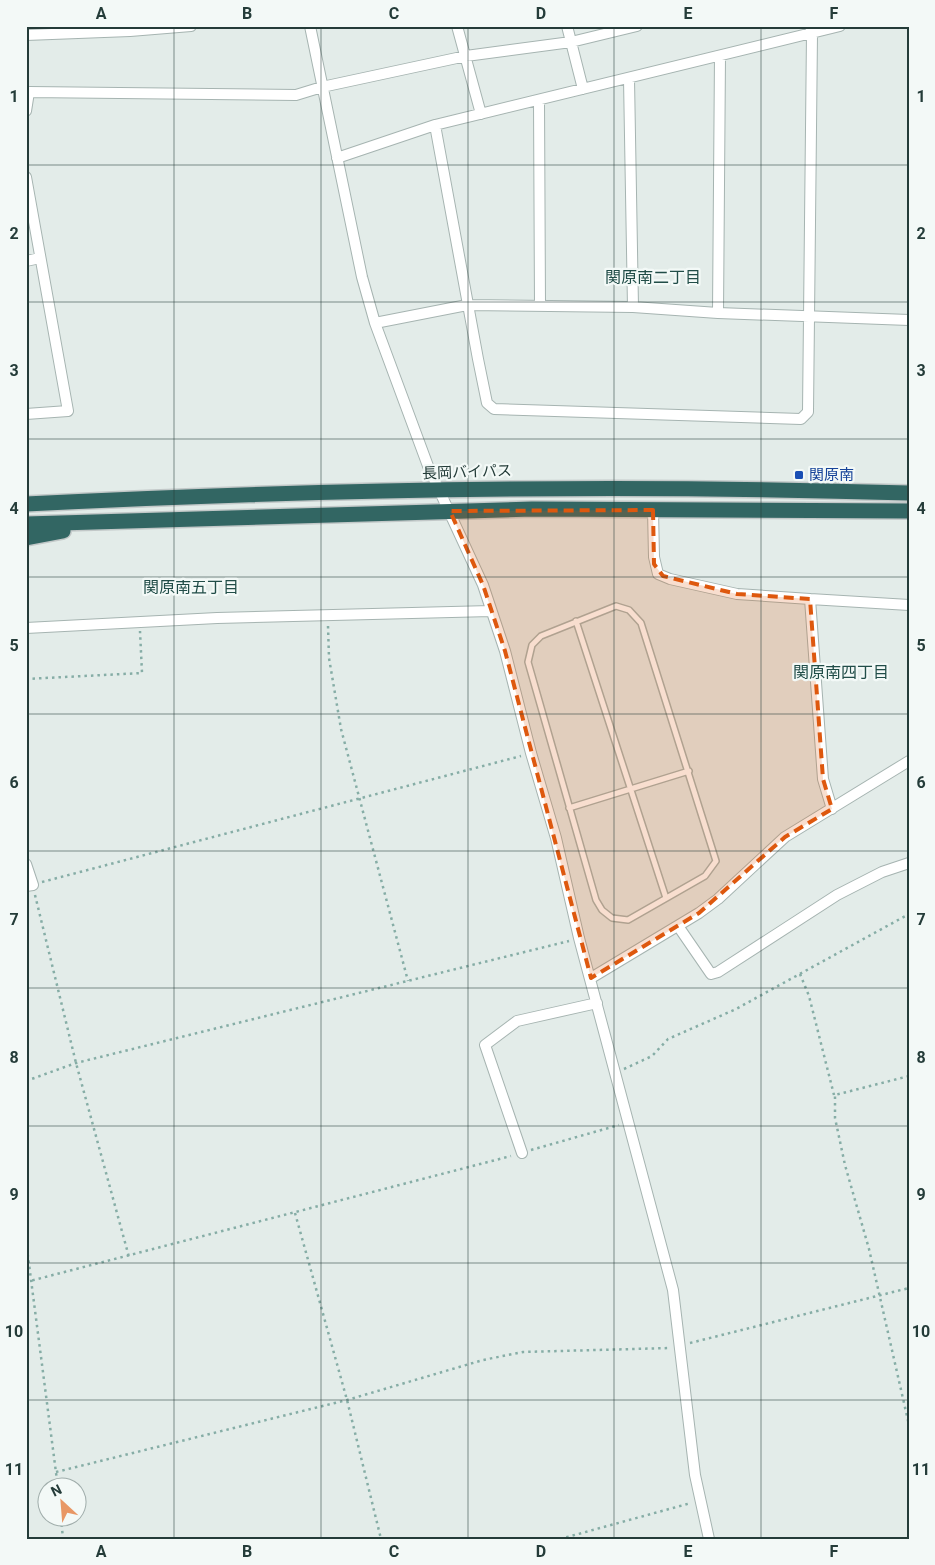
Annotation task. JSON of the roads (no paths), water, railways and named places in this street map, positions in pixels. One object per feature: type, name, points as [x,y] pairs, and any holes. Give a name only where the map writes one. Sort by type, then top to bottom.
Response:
[{"type":"highway","name":"長岡バイパス","points":[[26,504],[242,494],[674,487],[909,493]]},
{"type":"highway","points":[[26,524],[450,511],[909,511]]},
{"type":"highway","points":[[26,538],[114,521]]},
{"type":"street","points":[[26,35],[78,30],[191,26]]},
{"type":"street","points":[[310,26],[362,277],[375,323],[428,466],[469,550],[491,611],[505,651],[531,753],[556,838],[579,938],[672,1290],[695,1475],[709,1539]]},
{"type":"street","points":[[457,26],[481,114]]},
{"type":"street","points":[[567,26],[583,89]]},
{"type":"street","points":[[26,111],[29,92],[296,95],[322,87],[466,56],[571,42],[637,26]]},
{"type":"street","points":[[337,158],[435,125],[720,56],[811,30],[840,26]]},
{"type":"street","points":[[435,125],[467,305],[487,403],[494,410],[801,419],[808,412],[811,30]]},
{"type":"street","points":[[718,313],[720,56]]},
{"type":"street","points":[[630,78],[633,306]]},
{"type":"street","points":[[540,101],[540,306]]},
{"type":"street","points":[[26,177],[68,411],[26,414]]},
{"type":"street","points":[[26,261],[40,258]]},
{"type":"street","points":[[375,323],[467,305],[633,306],[718,313],[909,320]]},
{"type":"street","points":[[653,510],[654,557],[658,574],[670,579],[737,594],[909,605]]},
{"type":"street","points":[[810,599],[823,779],[832,810]]},
{"type":"street","points":[[26,628],[328,615],[491,611]]},
{"type":"street","points":[[591,978],[678,926],[718,899],[785,837],[832,810],[909,760]]},
{"type":"street","points":[[26,864],[30,885]]},
{"type":"street","points":[[678,926],[711,974],[718,972],[837,895],[882,872],[909,864]]},
{"type":"street","points":[[522,1153],[484,1045],[517,1021],[597,1002]]},
{"type":"lane","points":[[616,606],[635,614],[641,623],[716,861],[705,876],[628,920],[612,918],[602,910],[596,900],[528,662],[536,639],[576,621],[616,606]]},
{"type":"lane","points":[[576,621],[666,898]]},
{"type":"lane","points":[[569,808],[689,771]]},
{"type":"place","name":"関原南","points":[[799,475]]},
{"type":"district","name":"関原南二丁目","points":[[653,277]]},
{"type":"district","name":"関原南五丁目","points":[[191,587]]},
{"type":"district","name":"関原南四丁目","points":[[841,672]]}]
